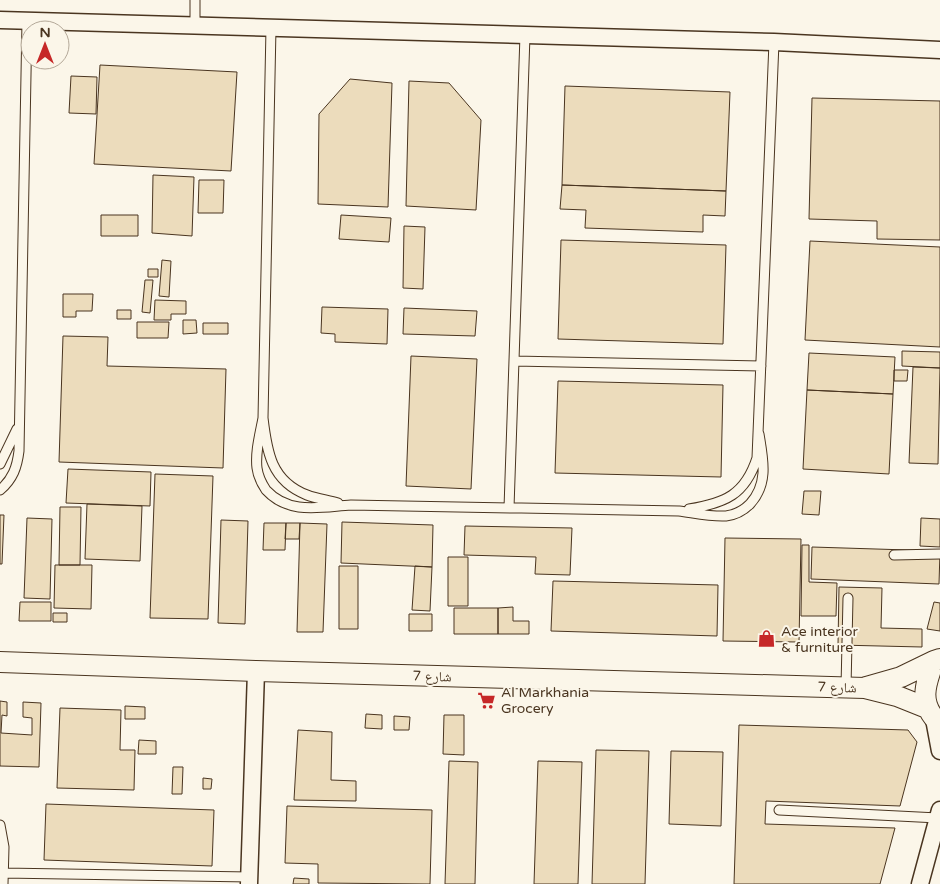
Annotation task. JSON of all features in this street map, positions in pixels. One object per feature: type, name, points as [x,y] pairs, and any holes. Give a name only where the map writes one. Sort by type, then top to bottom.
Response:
[{"type":"street","points":[[0,20],[20,21]]},
{"type":"street","points":[[70,22],[774,42],[940,50]]},
{"type":"street","points":[[937,660],[927,680],[925,694],[934,717],[940,751]]},
{"type":"street","name":"شارع 7","points":[[856,687],[901,677],[937,660]]},
{"type":"street","name":"شارع 7","points":[[0,662],[256,671],[856,687],[896,696],[934,717]]},
{"type":"street","points":[[249,881],[256,671]]},
{"type":"street","points":[[920,884],[939,814]]},
{"type":"lane","points":[[195,0],[195,26]]},
{"type":"lane","points":[[271,28],[263,418],[266,444],[271,461],[280,476],[293,488],[308,496],[351,505]]},
{"type":"lane","points":[[509,508],[524,35]]},
{"type":"lane","points":[[679,511],[718,503],[732,496],[744,486],[757,458],[774,42]]},
{"type":"lane","points":[[0,490],[8,483],[17,468],[19,451],[26,70]]},
{"type":"lane","points":[[514,361],[761,366]]},
{"type":"lane","points":[[263,418],[257,454],[257,470],[262,485],[273,497],[286,505],[302,508],[351,505],[679,511],[726,516],[744,510],[756,496],[763,479],[763,461],[759,434]]},
{"type":"lane","points":[[0,464],[18,426]]},
{"type":"lane","points":[[894,555],[940,554]]},
{"type":"lane","points":[[848,598],[856,687]]},
{"type":"lane","points":[[780,810],[939,814]]},
{"type":"lane","points":[[0,825],[4,847],[2,884]]},
{"type":"lane","points":[[3,872],[249,881]]},
{"type":"building","points":[[100,65],[237,72],[231,171],[94,164]]},
{"type":"building","points":[[71,76],[97,77],[96,114],[69,113]]},
{"type":"building","points":[[350,79],[392,83],[388,207],[318,204],[319,114]]},
{"type":"building","points":[[409,81],[449,83],[481,120],[476,210],[406,206]]},
{"type":"building","points":[[565,86],[730,92],[726,191],[562,185]]},
{"type":"building","points":[[812,98],[940,101],[940,240],[877,239],[877,221],[809,219]]},
{"type":"building","points":[[153,175],[194,177],[192,236],[152,233]]},
{"type":"building","points":[[199,180],[224,180],[223,213],[198,213]]},
{"type":"building","points":[[562,185],[726,191],[725,216],[703,215],[703,232],[585,228],[586,210],[560,209]]},
{"type":"building","points":[[101,215],[138,215],[138,236],[101,236]]},
{"type":"building","points":[[341,215],[391,218],[389,242],[339,239]]},
{"type":"building","points":[[404,226],[425,227],[423,289],[403,288]]},
{"type":"building","points":[[561,240],[726,245],[723,344],[558,339]]},
{"type":"building","points":[[810,241],[940,247],[940,347],[805,340]]},
{"type":"building","points":[[162,260],[171,261],[169,297],[159,296]]},
{"type":"building","points":[[148,269],[158,269],[158,277],[148,277]]},
{"type":"building","points":[[145,280],[153,280],[150,313],[142,312]]},
{"type":"building","points":[[63,294],[93,294],[92,311],[76,311],[76,317],[63,317]]},
{"type":"building","points":[[155,300],[186,301],[186,314],[171,314],[171,320],[154,320]]},
{"type":"building","points":[[322,307],[388,309],[387,344],[335,342],[335,334],[321,333]]},
{"type":"building","points":[[404,308],[477,311],[475,336],[403,334]]},
{"type":"building","points":[[117,310],[131,310],[131,319],[117,319]]},
{"type":"building","points":[[183,320],[196,320],[197,333],[183,334]]},
{"type":"building","points":[[137,322],[169,322],[168,338],[137,338]]},
{"type":"building","points":[[203,323],[228,323],[228,334],[203,334]]},
{"type":"building","points":[[63,336],[108,337],[107,366],[226,369],[223,468],[59,462]]},
{"type":"building","points":[[902,351],[940,352],[940,368],[902,366]]},
{"type":"building","points":[[809,353],[895,357],[893,394],[807,390]]},
{"type":"building","points":[[411,356],[477,359],[471,489],[406,486]]},
{"type":"building","points":[[913,367],[940,368],[938,464],[909,463]]},
{"type":"building","points":[[894,370],[908,370],[907,381],[894,381]]},
{"type":"building","points":[[558,381],[723,385],[721,477],[555,473]]},
{"type":"building","points":[[807,390],[893,394],[889,474],[803,469]]},
{"type":"building","points":[[68,469],[151,472],[150,506],[66,503]]},
{"type":"building","points":[[155,474],[213,476],[208,619],[150,618]]},
{"type":"building","points":[[804,491],[821,491],[819,515],[802,514]]},
{"type":"building","points":[[87,504],[142,506],[140,561],[85,559]]},
{"type":"building","points":[[60,507],[81,507],[80,565],[59,565]]},
{"type":"building","points":[[0,515],[4,515],[2,564],[0,564]]},
{"type":"building","points":[[27,518],[52,519],[50,599],[24,598]]},
{"type":"building","points":[[921,518],[940,519],[940,547],[920,546]]},
{"type":"building","points":[[221,520],[248,521],[245,624],[218,623]]},
{"type":"building","points":[[342,522],[433,525],[432,567],[341,563]]},
{"type":"building","points":[[264,523],[286,523],[285,550],[263,550]]},
{"type":"building","points":[[286,523],[300,523],[299,539],[285,539]]},
{"type":"building","points":[[300,523],[327,524],[323,632],[297,632]]},
{"type":"building","points":[[465,526],[572,528],[570,575],[535,574],[536,557],[464,555]]},
{"type":"building","points":[[725,538],[801,539],[799,642],[723,641]]},
{"type":"building","points":[[802,545],[809,545],[809,582],[837,583],[836,616],[801,616]]},
{"type":"building","points":[[812,547],[940,551],[939,584],[811,579]]},
{"type":"building","points":[[448,557],[468,557],[468,606],[448,606]]},
{"type":"building","points":[[55,565],[92,565],[91,609],[54,608]]},
{"type":"building","points":[[339,566],[358,566],[358,629],[339,629]]},
{"type":"building","points":[[415,566],[432,567],[430,611],[412,610]]},
{"type":"building","points":[[553,581],[718,585],[717,636],[551,631]]},
{"type":"building","points":[[839,587],[882,588],[881,628],[922,629],[922,647],[838,645]]},
{"type":"building","points":[[20,602],[51,602],[51,621],[19,621]]},
{"type":"building","points":[[934,602],[940,603],[940,631],[927,629]]},
{"type":"building","points":[[513,607],[513,621],[529,621],[529,634],[498,634],[498,608]]},
{"type":"building","points":[[454,608],[498,608],[498,634],[454,634]]},
{"type":"building","points":[[53,613],[67,613],[67,622],[53,622]]},
{"type":"building","points":[[409,614],[432,614],[432,631],[409,631]]},
{"type":"building","points":[[0,701],[7,702],[7,716],[2,715],[1,733],[32,735],[32,718],[23,717],[23,702],[41,703],[39,767],[0,766]]},
{"type":"building","points":[[125,706],[145,707],[145,719],[125,719]]},
{"type":"building","points":[[60,708],[121,710],[120,750],[135,750],[134,790],[57,788]]},
{"type":"building","points":[[366,714],[382,715],[382,729],[365,728]]},
{"type":"building","points":[[444,715],[464,715],[464,755],[443,754]]},
{"type":"building","points":[[394,716],[410,717],[409,730],[394,730]]},
{"type":"building","points":[[739,725],[908,730],[917,742],[900,806],[766,801],[765,824],[895,828],[880,884],[734,884]]},
{"type":"building","points":[[298,730],[332,732],[331,780],[356,781],[356,801],[294,800]]},
{"type":"building","points":[[139,740],[156,741],[156,754],[138,754]]},
{"type":"building","points":[[596,750],[649,751],[645,884],[592,884]]},
{"type":"building","points":[[671,751],[723,752],[721,826],[669,824]]},
{"type":"building","points":[[449,761],[478,762],[475,884],[445,884]]},
{"type":"building","points":[[538,761],[582,762],[578,884],[534,884]]},
{"type":"building","points":[[173,767],[183,767],[182,794],[172,794]]},
{"type":"building","points":[[203,778],[212,779],[211,789],[203,789]]},
{"type":"building","points":[[46,804],[214,810],[212,866],[44,860]]},
{"type":"building","points":[[287,806],[432,810],[430,884],[318,883],[318,864],[285,863]]},
{"type":"building","points":[[294,878],[309,879],[309,884],[293,884]]},
{"type":"place","name":"Ace interior & furniture","points":[[767,639]]},
{"type":"place","name":"Al Markhania Grocery","points":[[487,700]]}]
